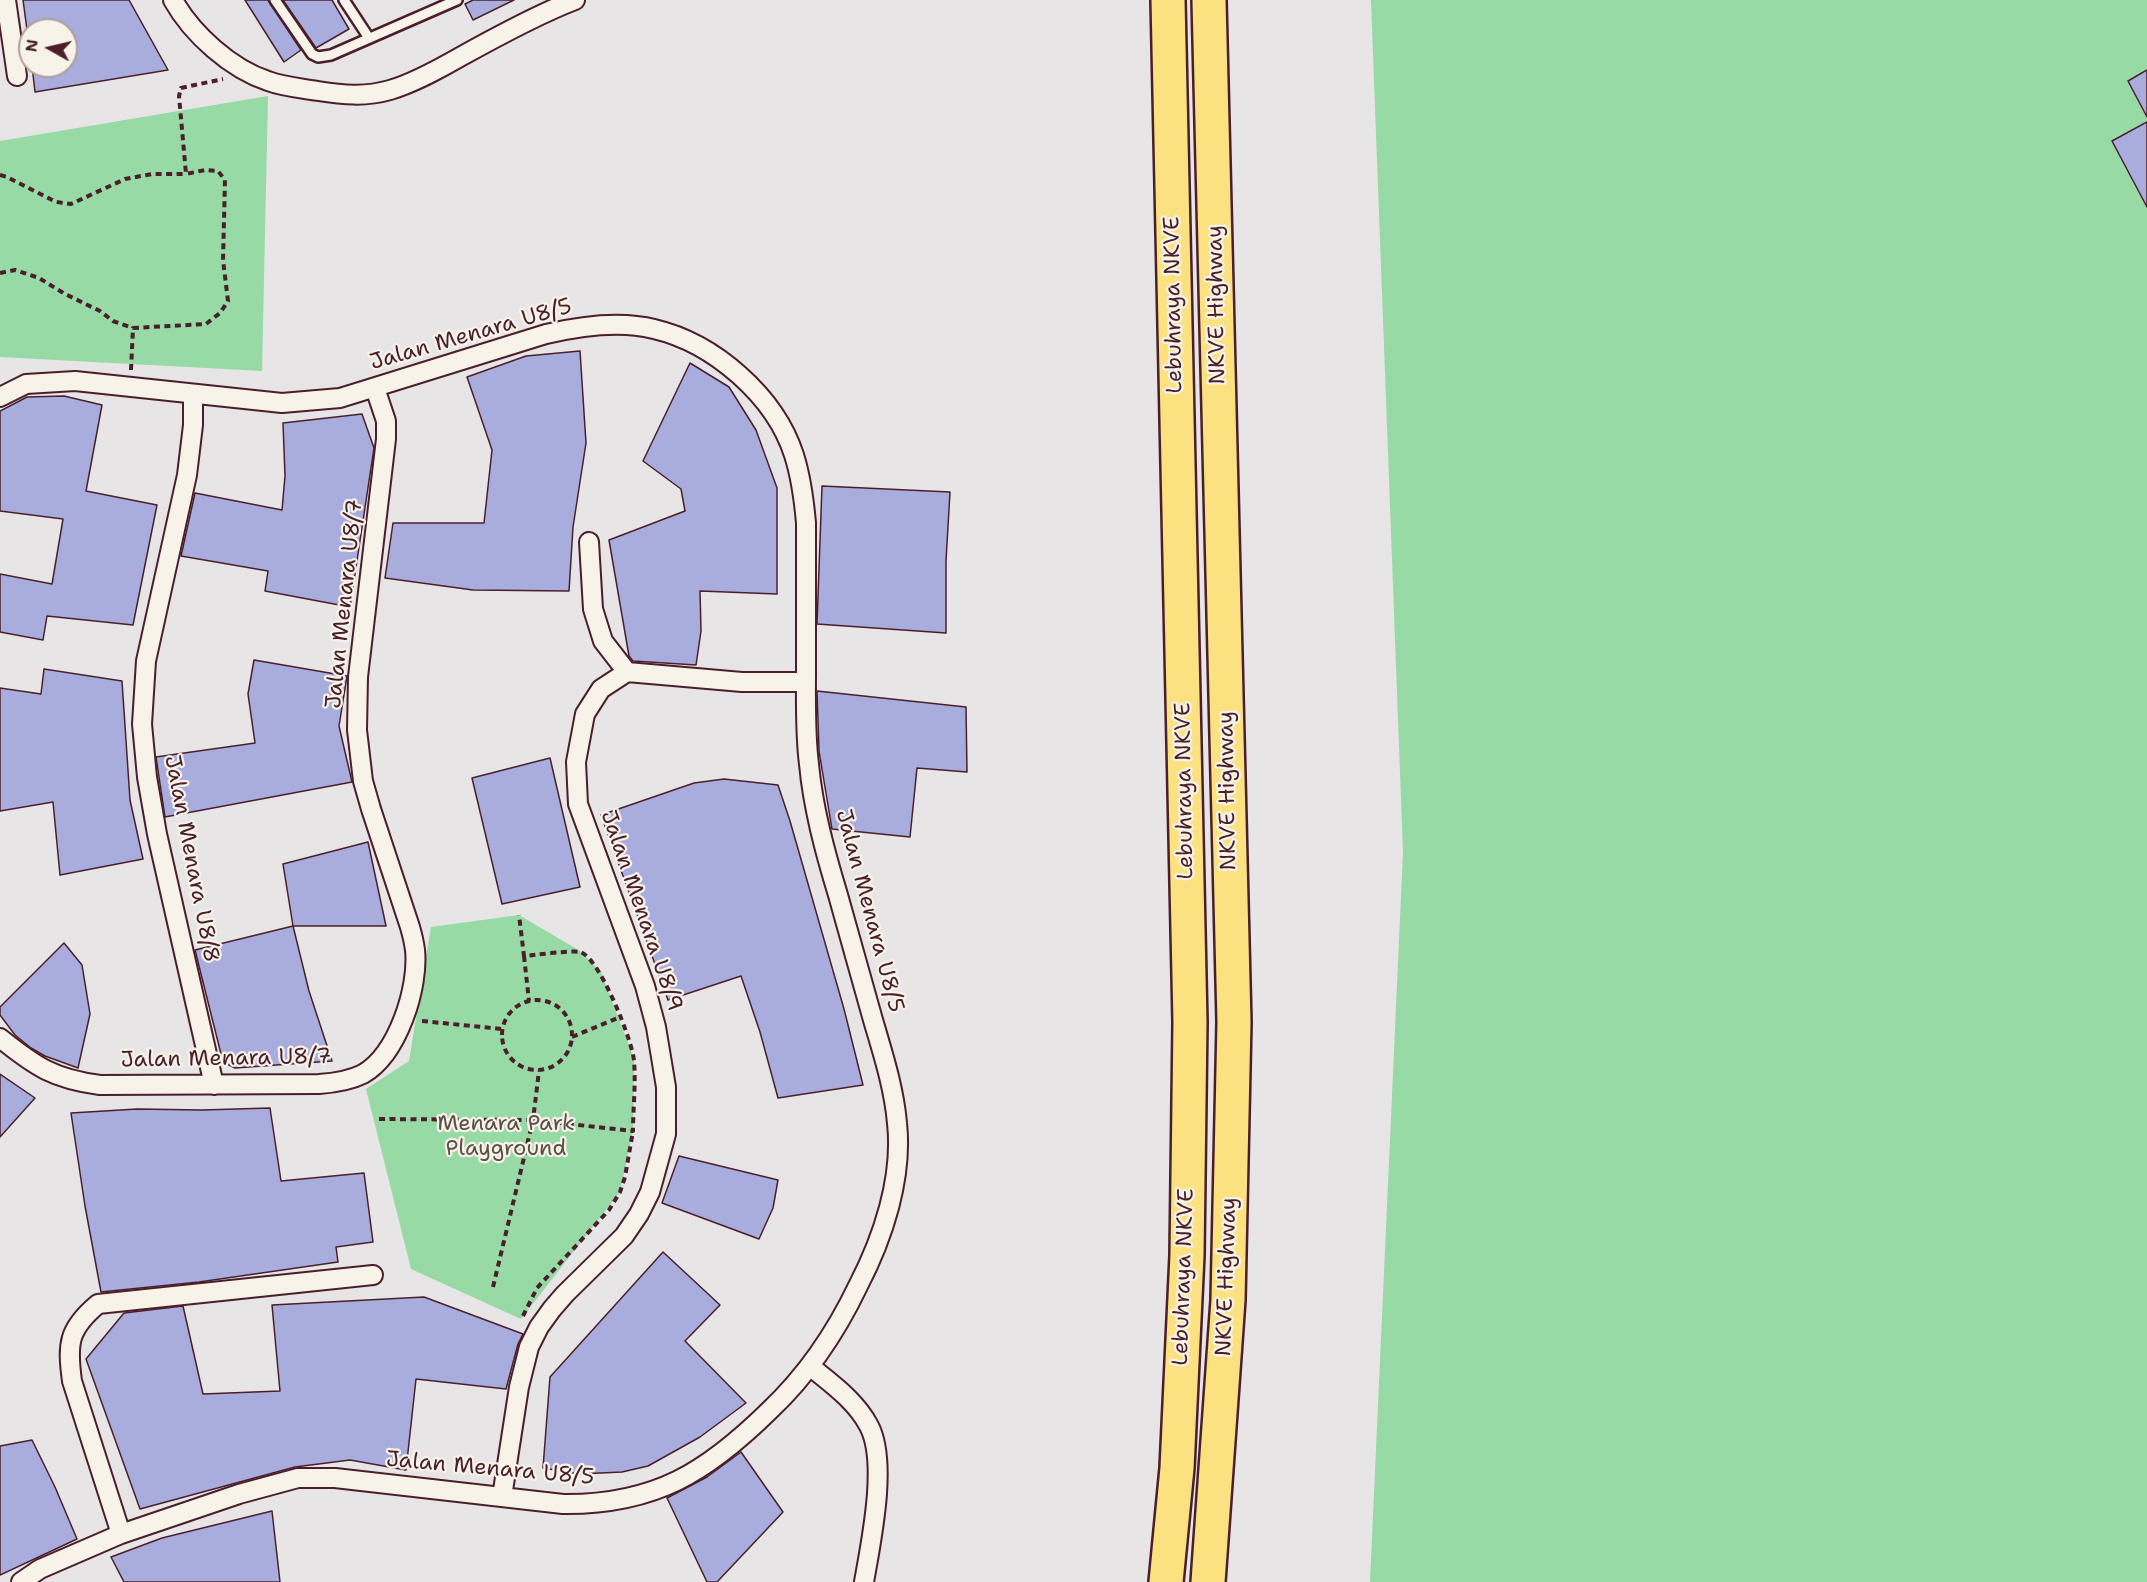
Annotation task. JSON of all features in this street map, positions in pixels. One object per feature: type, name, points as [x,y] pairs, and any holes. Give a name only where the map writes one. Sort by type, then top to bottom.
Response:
[{"type":"highway","name":"Lebuhraya NKVE","points":[[1166,1582],[1177,1468],[1187,1256],[1190,1022],[1168,0]]},
{"type":"highway","name":"NKVE Highway","points":[[1208,1582],[1228,1300],[1233,1022],[1209,0]]},
{"type":"street","points":[[6,0],[17,76]]},
{"type":"street","points":[[172,0],[195,31],[214,49],[250,74],[290,87],[362,96],[391,90],[438,69],[575,0]]},
{"type":"street","name":"Jalan Menara U8/5","points":[[0,397],[26,384],[75,381],[282,403],[340,398],[574,327],[625,324],[653,328],[678,336],[707,351],[749,385],[768,407],[784,430],[794,455],[807,522],[808,763],[821,838],[890,1078],[898,1123],[892,1199],[876,1252],[845,1313],[811,1366],[782,1400],[739,1441],[706,1464],[659,1490],[624,1500],[583,1504],[335,1478],[298,1478],[239,1494],[121,1534],[40,1569],[21,1582]]},
{"type":"street","name":"Jalan Menara U8/7","points":[[0,1038],[31,1064],[52,1074],[74,1082],[100,1085],[345,1082],[365,1073],[380,1059],[394,1040],[404,1019],[410,997],[415,973],[415,950],[410,927],[363,781],[357,729],[358,677],[386,439],[386,421],[375,388]]},
{"type":"street","name":"Jalan Menara U8/8","points":[[194,393],[188,475],[146,661],[142,724],[147,777],[157,834],[214,1085]]},
{"type":"street","points":[[589,542],[593,609],[603,641],[627,672],[742,682],[807,682]]},
{"type":"street","name":"Jalan Menara U8/9","points":[[502,1497],[519,1387],[529,1347],[539,1327],[552,1309],[624,1236],[639,1214],[650,1192],[666,1134],[666,1087],[656,1027],[645,986],[578,804],[576,762],[585,714],[591,701],[601,689],[627,672]]},
{"type":"street","points":[[121,1534],[72,1381],[70,1346],[75,1329],[84,1316],[98,1304],[373,1275]]},
{"type":"street","points":[[811,1366],[840,1390],[857,1408],[869,1425],[875,1441],[878,1461],[876,1494],[864,1582]]},
{"type":"lane","points":[[275,0],[312,54],[318,57],[331,55],[457,0]]},
{"type":"lane","points":[[344,0],[369,38]]},
{"type":"path","points":[[186,174],[179,96],[181,88],[250,74]]},
{"type":"path","points":[[0,175],[56,202],[70,204],[124,179],[152,174],[218,171],[225,180],[223,261],[228,301],[220,314],[206,324],[133,328],[113,321],[100,310],[64,294],[39,278],[15,270],[0,273]]},
{"type":"path","points":[[130,387],[133,328]]},
{"type":"path","points":[[519,915],[529,1001]]},
{"type":"path","points":[[521,1319],[537,1288],[609,1210],[620,1192],[633,1131],[634,1059],[620,1017],[601,972],[591,958],[580,951],[524,956]]},
{"type":"path","points":[[538,1000],[555,1005],[568,1019],[572,1037],[562,1060],[548,1069],[539,1071],[522,1068],[508,1056],[503,1048],[502,1029],[511,1011],[529,1001],[538,1000]]},
{"type":"path","points":[[572,1037],[620,1017]]},
{"type":"path","points":[[404,1019],[502,1029]]},
{"type":"path","points":[[493,1287],[533,1120],[539,1071]]},
{"type":"path","points":[[378,1119],[533,1120],[633,1131]]},
{"type":"green space","points":[[1371,0],[2147,0],[2147,1582],[1370,1582],[1403,852]]},
{"type":"green space","points":[[268,96],[262,371],[0,357],[0,141]]},
{"type":"green space","name":"Menara Park Playground","points":[[519,915],[580,951],[601,972],[634,1059],[633,1131],[620,1192],[521,1319],[411,1269],[366,1089],[409,1061],[431,927]]},
{"type":"building","points":[[23,0],[129,0],[168,70],[35,92],[33,78],[78,78],[78,18],[25,18]]},
{"type":"building","points":[[245,0],[268,0],[301,50],[284,62]]},
{"type":"building","points":[[283,0],[332,0],[349,29],[316,48]]},
{"type":"building","points":[[473,0],[514,0],[473,20],[465,4]]},
{"type":"building","points":[[2147,70],[2147,117],[2128,81]]},
{"type":"building","points":[[2147,122],[2147,207],[2112,141]]},
{"type":"building","points":[[580,351],[586,443],[573,527],[569,591],[473,590],[385,578],[393,523],[484,523],[492,450],[467,377],[526,356]]},
{"type":"building","points":[[690,363],[729,387],[756,430],[777,488],[777,594],[700,591],[701,631],[696,665],[633,661],[629,656],[609,540],[685,511],[681,489],[643,461]]},
{"type":"building","points":[[64,396],[102,405],[86,491],[157,505],[133,625],[47,616],[43,640],[0,632],[0,574],[52,584],[63,519],[0,511],[0,411],[27,397]]},
{"type":"building","points":[[362,414],[374,448],[350,607],[265,591],[268,571],[181,556],[195,493],[282,510],[285,476],[283,423]]},
{"type":"building","points":[[822,486],[950,492],[946,561],[946,633],[817,624]]},
{"type":"building","points":[[254,660],[347,676],[339,726],[352,782],[165,817],[156,757],[255,743],[248,694]]},
{"type":"building","points":[[44,669],[122,681],[130,800],[143,859],[60,875],[53,802],[0,811],[0,688],[41,694]]},
{"type":"building","points":[[817,691],[966,707],[967,772],[917,768],[910,837],[832,829],[819,751]]},
{"type":"building","points":[[550,758],[580,887],[502,904],[472,778]]},
{"type":"building","points":[[724,779],[778,785],[844,1009],[863,1085],[778,1098],[760,1032],[741,976],[668,1000],[601,815],[694,783]]},
{"type":"building","points":[[368,842],[386,926],[293,926],[283,864]]},
{"type":"building","points":[[293,926],[309,991],[332,1061],[235,1068],[223,1062],[195,950]]},
{"type":"building","points":[[64,943],[82,965],[90,1014],[78,1068],[45,1056],[31,1048],[15,1035],[0,1015],[0,1007]]},
{"type":"building","points":[[0,1074],[35,1098],[0,1137]]},
{"type":"building","points":[[270,1108],[281,1181],[364,1173],[373,1242],[336,1247],[338,1262],[199,1282],[101,1292],[71,1113],[137,1109]]},
{"type":"building","points":[[679,1156],[778,1180],[773,1208],[759,1239],[662,1203]]},
{"type":"building","points":[[663,1252],[720,1305],[685,1341],[746,1403],[700,1437],[648,1466],[622,1472],[579,1474],[543,1468],[550,1377]]},
{"type":"building","points":[[424,1297],[523,1334],[518,1344],[506,1389],[416,1379],[406,1470],[350,1460],[295,1467],[140,1509],[86,1359],[124,1313],[183,1306],[203,1394],[280,1391],[272,1305]]},
{"type":"building","points":[[32,1440],[77,1539],[0,1575],[0,1446]]},
{"type":"building","points":[[741,1452],[783,1512],[717,1582],[707,1582],[667,1498],[707,1477]]},
{"type":"building","points":[[272,1511],[280,1582],[124,1582],[111,1557],[162,1538]]}]
